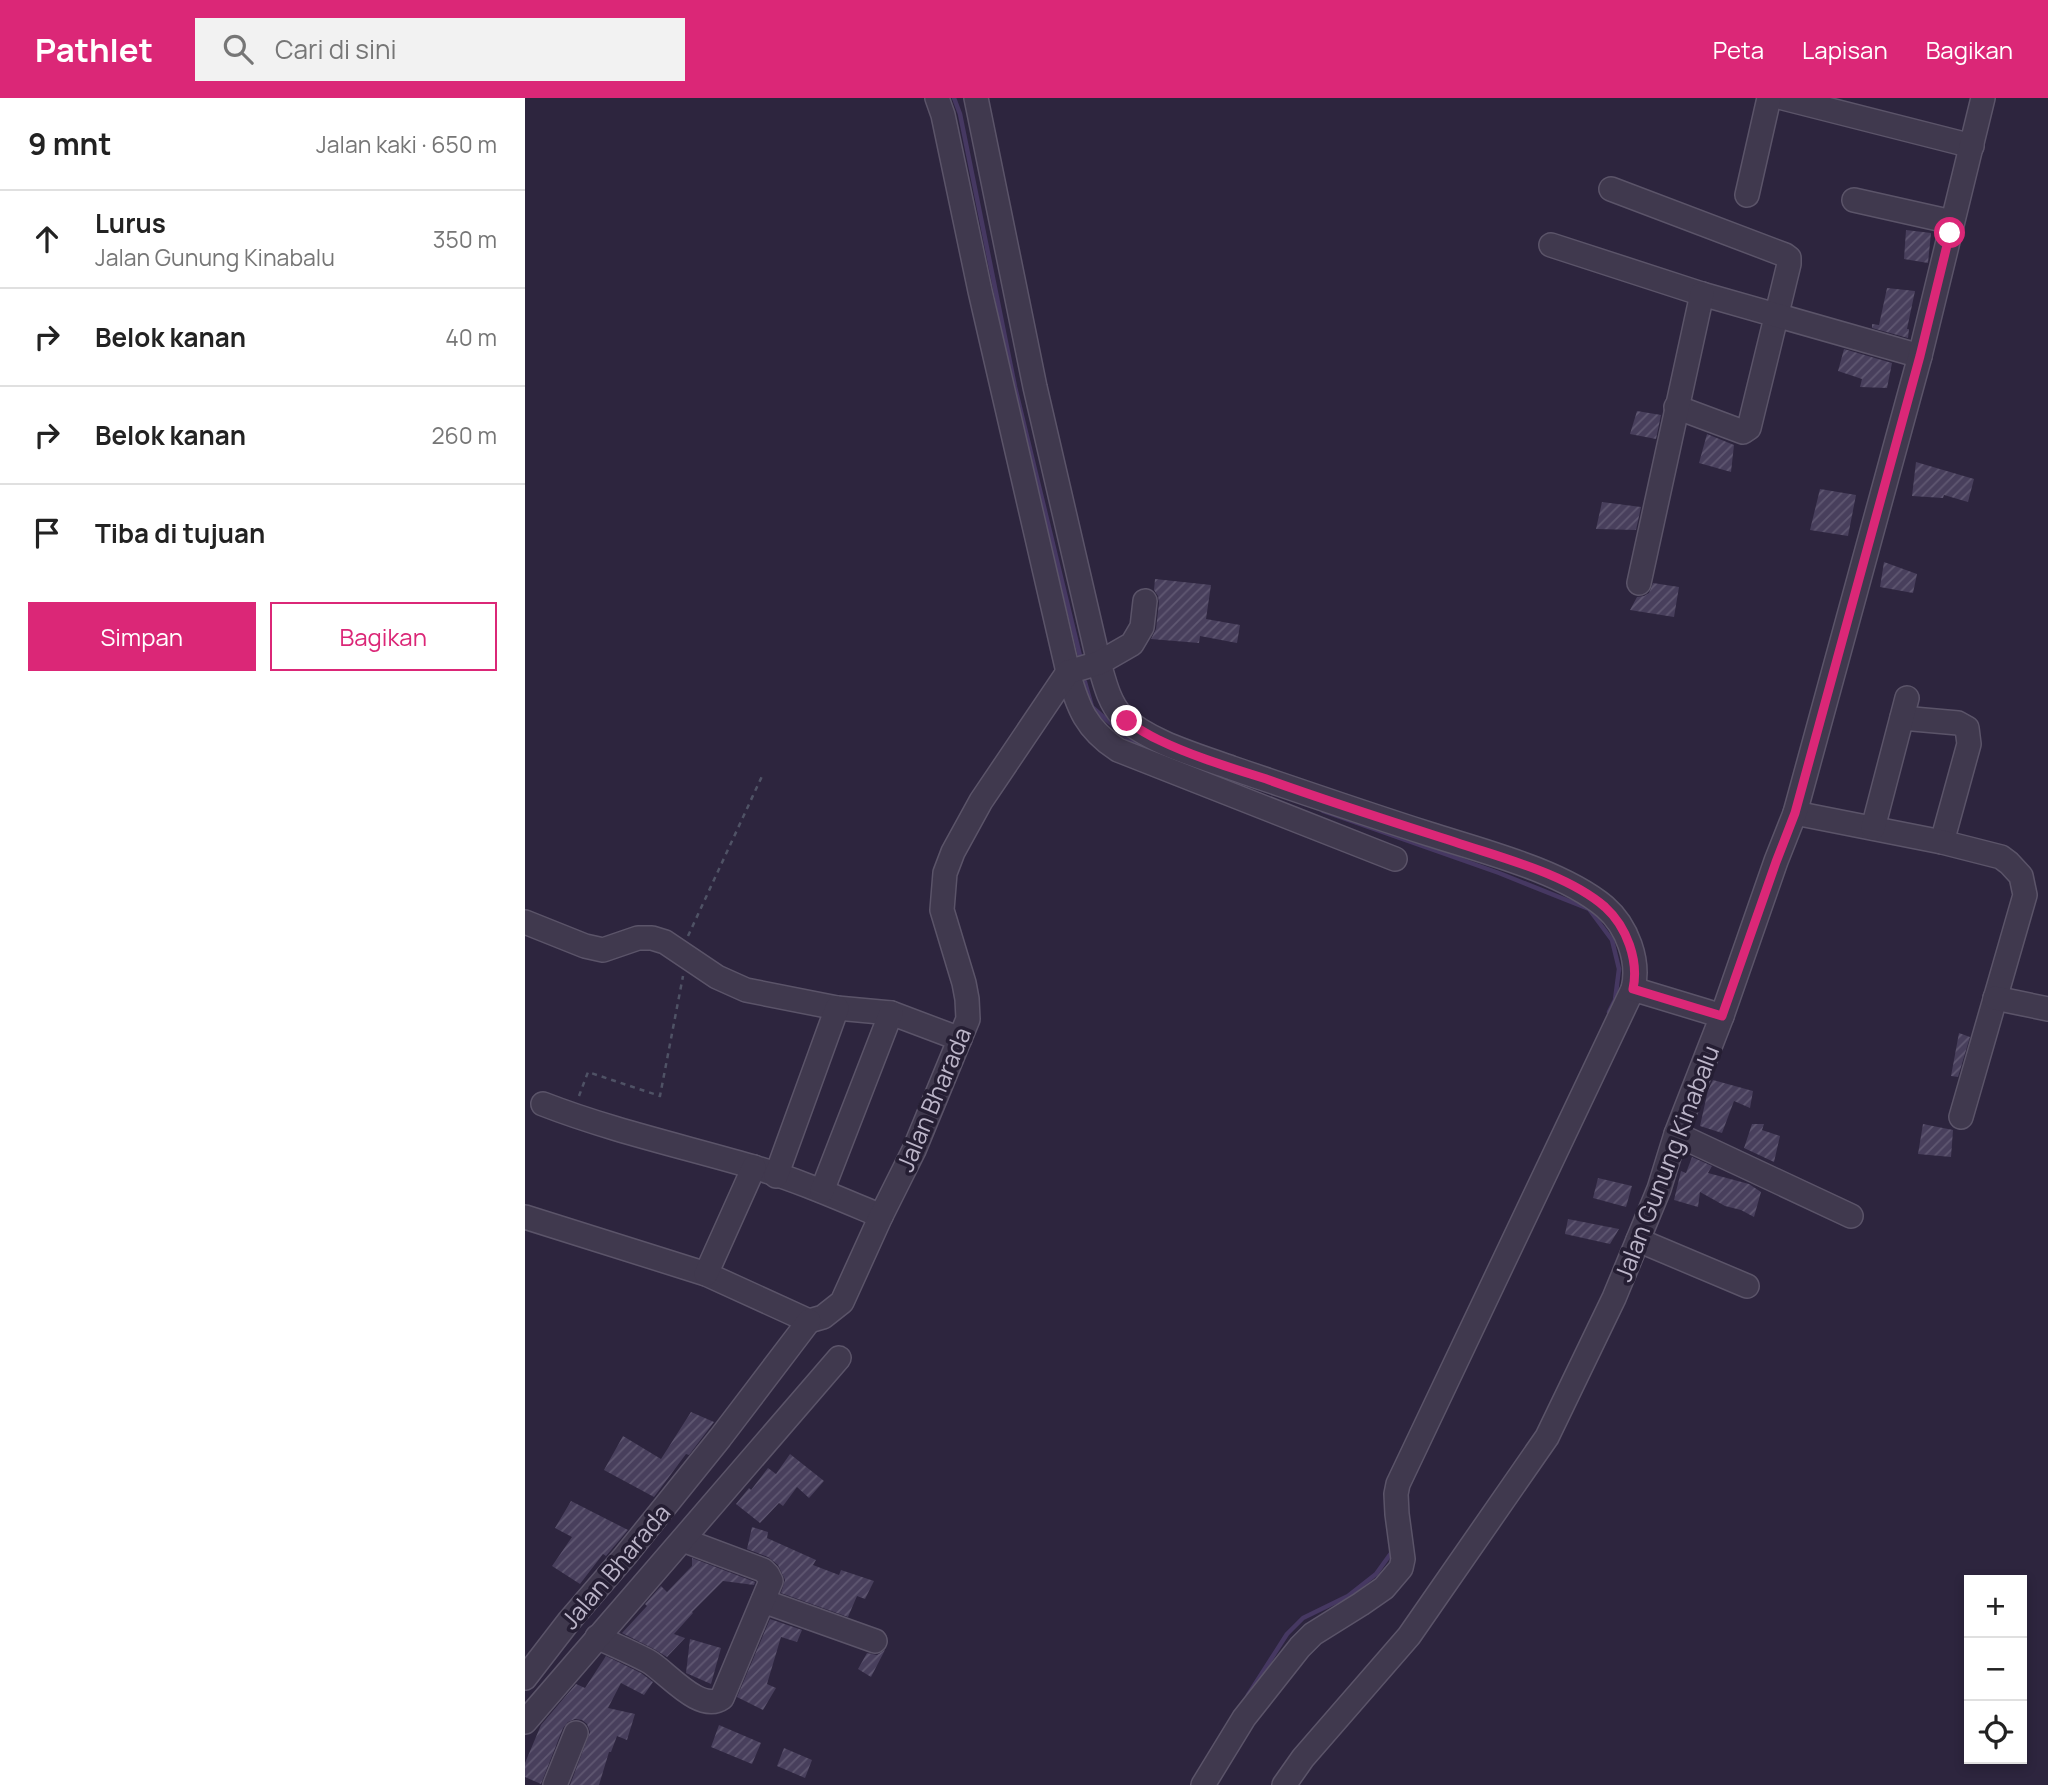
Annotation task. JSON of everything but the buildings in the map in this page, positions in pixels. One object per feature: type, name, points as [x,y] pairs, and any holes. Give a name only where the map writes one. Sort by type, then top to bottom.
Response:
[{"type":"street","points":[[937,98],[943,115],[979,291],[1084,668],[1106,687],[1119,714],[1158,740],[1348,808],[1520,863],[1581,891],[1606,908],[1625,935],[1635,964],[1633,989],[1398,1483],[1397,1514],[1403,1559],[1401,1568],[1384,1588],[1313,1633],[1300,1647],[1244,1718],[1203,1785]]},
{"type":"street","points":[[976,98],[1035,387],[1084,668],[1078,707],[1105,742],[1118,750],[1395,859]]},
{"type":"street","points":[[1747,194],[1769,98]]},
{"type":"street","points":[[1783,98],[1972,146]]},
{"type":"street","name":"Jalan Gunung Kinabalu","points":[[1284,1785],[1303,1758],[1409,1636],[1546,1437],[1614,1298],[1659,1189],[1795,813],[1920,356],[1983,98]]},
{"type":"street","points":[[1611,189],[1787,257],[1789,264],[1751,424],[1747,431],[1743,432],[1676,407]]},
{"type":"street","points":[[1854,200],[1952,222]]},
{"type":"street","points":[[1551,245],[1702,294],[1920,356]]},
{"type":"street","points":[[1639,583],[1702,294]]},
{"type":"street","points":[[1084,668],[1121,652],[1132,644],[1142,627],[1145,601]]},
{"type":"street","name":"Jalan Bharada","points":[[525,1678],[720,1438],[809,1321],[824,1317],[842,1302],[914,1150],[968,1019],[967,999],[942,910],[945,873],[953,852],[981,801],[1084,668]]},
{"type":"street","points":[[1873,828],[1905,708],[1967,728],[1969,744],[1942,842]]},
{"type":"street","points":[[1795,813],[1942,842],[2001,857],[2015,869],[2023,882],[2025,895],[1961,1116]]},
{"type":"street","points":[[525,922],[585,946],[603,950],[638,938],[652,938],[665,942],[717,978],[746,989],[837,1008],[891,1013],[960,1039]]},
{"type":"street","points":[[1633,989],[1722,1016]]},
{"type":"street","points":[[1995,998],[2048,1009]]},
{"type":"street","points":[[776,1176],[837,1008]]},
{"type":"street","points":[[822,1191],[891,1013]]},
{"type":"street","points":[[543,1104],[573,1116],[754,1167],[881,1216]]},
{"type":"street","points":[[1677,1134],[1851,1216]]},
{"type":"street","points":[[706,1274],[754,1167]]},
{"type":"street","points":[[525,1217],[706,1274],[809,1321]]},
{"type":"street","points":[[1638,1240],[1747,1286]]},
{"type":"street","points":[[525,1722],[839,1358]]},
{"type":"street","points":[[597,1637],[650,1662],[693,1695],[709,1703],[716,1703],[722,1698],[771,1581],[763,1570],[683,1540]]},
{"type":"street","points":[[762,1601],[875,1641]]},
{"type":"street","points":[[555,1785],[576,1733]]},
{"type":"path","points":[[573,1116],[588,1072],[660,1096],[683,955],[764,774]]},
{"type":"waterway","points":[[954,98],[960,114],[1015,387],[1081,660]]},
{"type":"waterway","points":[[1085,682],[1092,707],[1133,743],[1156,751]]},
{"type":"waterway","points":[[1323,811],[1499,873],[1589,909],[1612,940],[1619,969],[1615,1000],[1609,1012]]},
{"type":"waterway","points":[[1248,1695],[1287,1634],[1303,1618],[1348,1596],[1376,1574],[1394,1549]]},
{"type":"route","points":[[1127,721],[1158,740],[1203,758],[1520,863],[1581,891],[1611,913],[1625,935],[1635,964],[1633,989],[1722,1016],[1795,813],[1920,356],[1950,233]]}]
